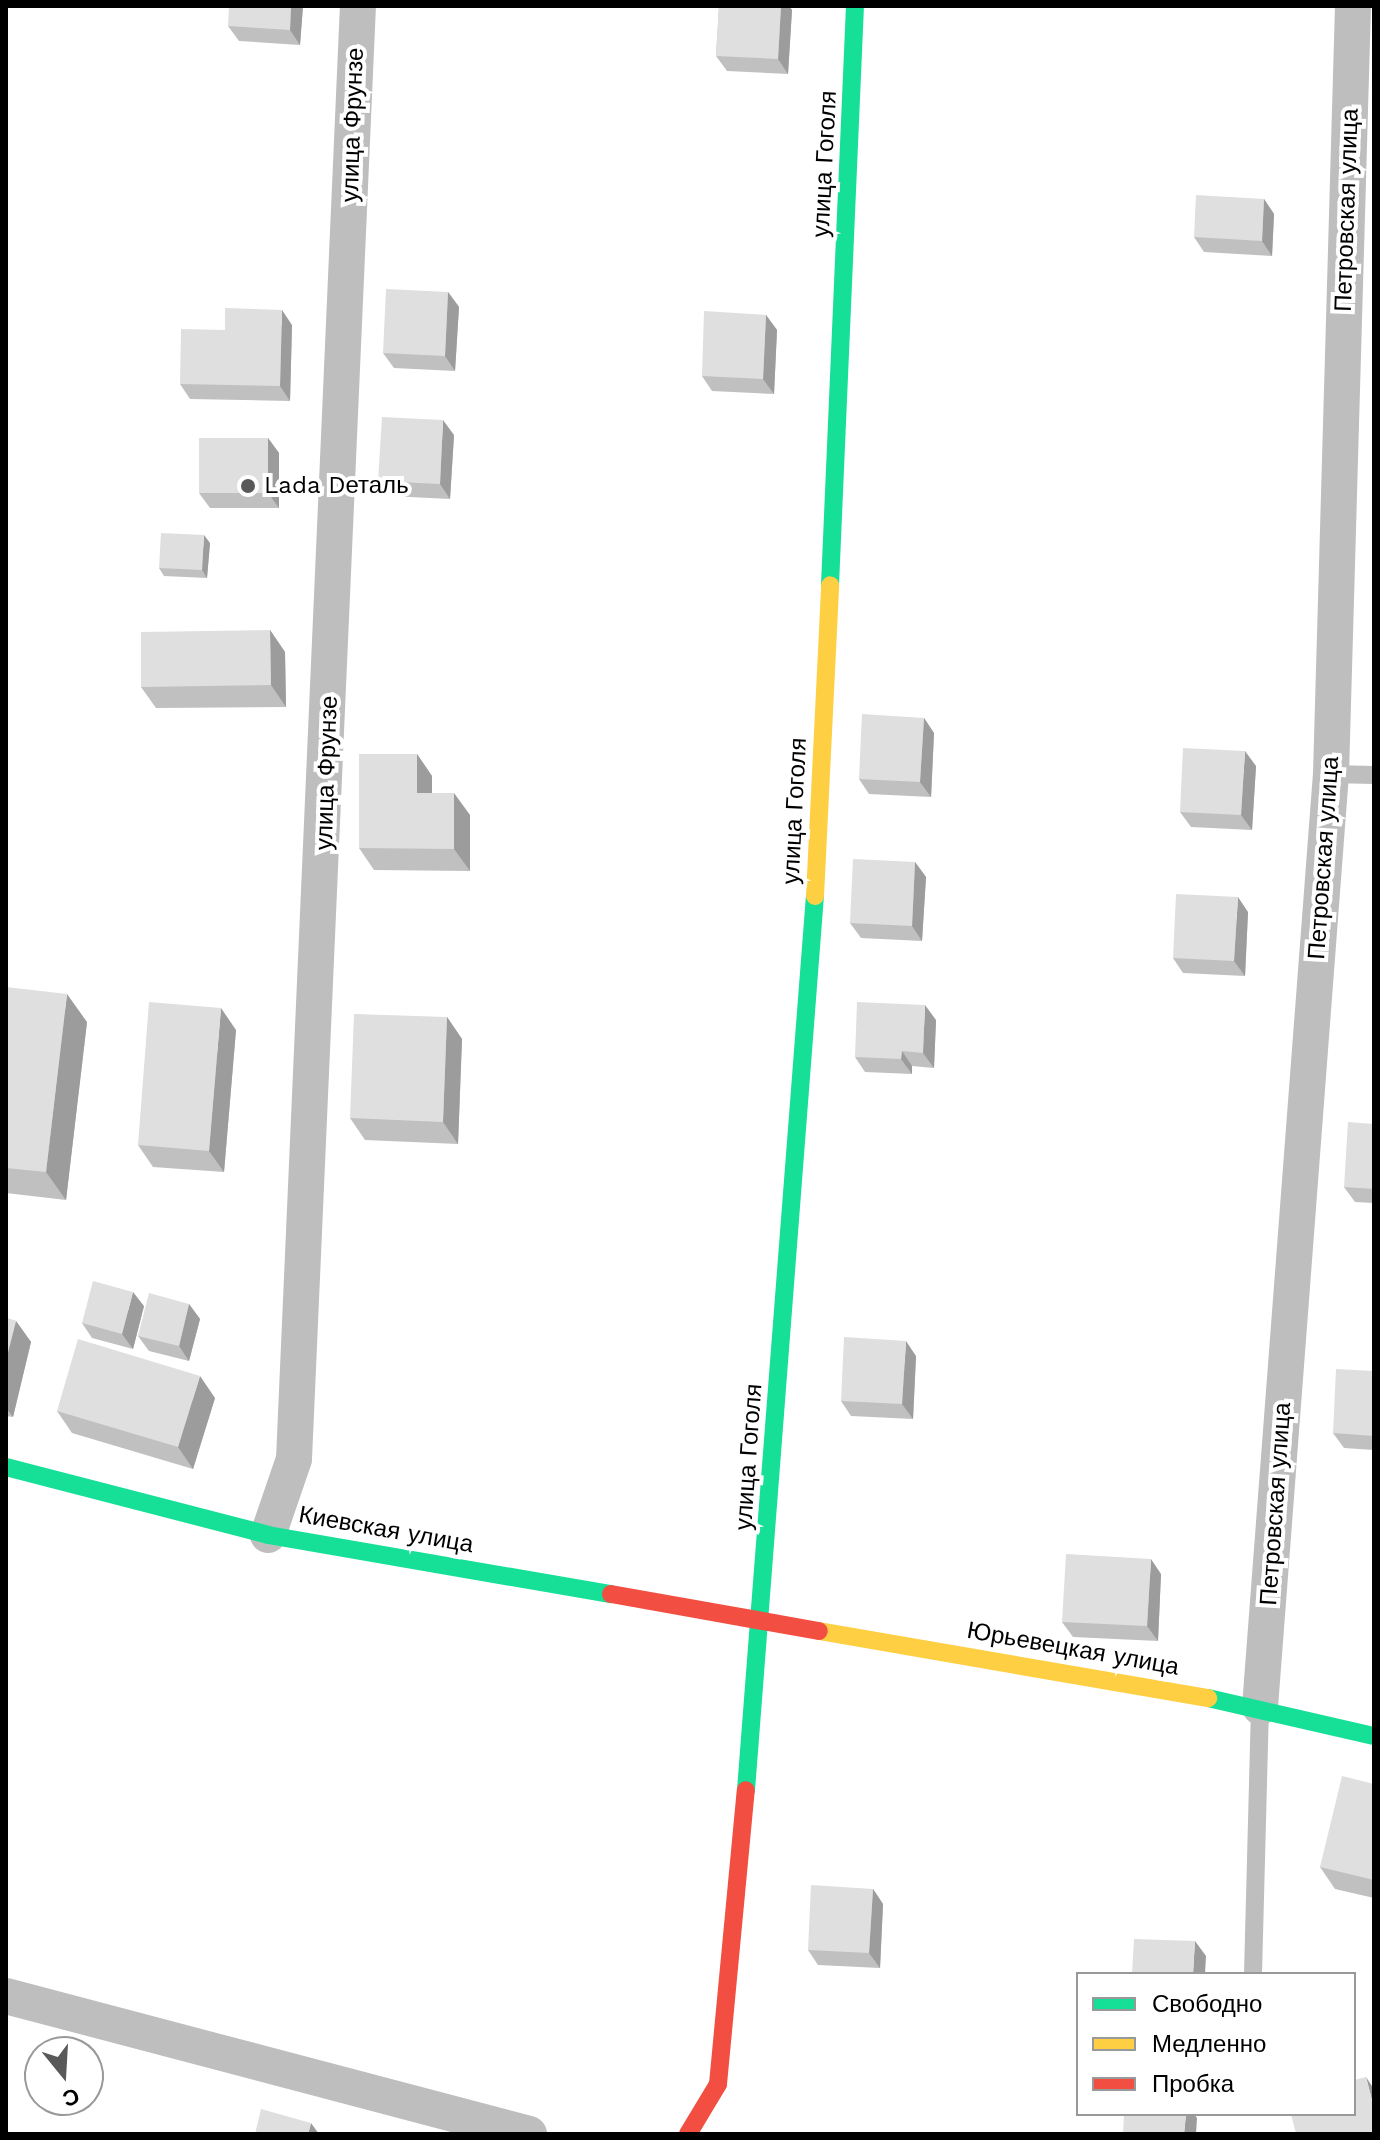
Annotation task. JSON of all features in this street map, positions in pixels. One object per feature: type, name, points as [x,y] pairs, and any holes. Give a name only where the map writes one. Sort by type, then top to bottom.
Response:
[{"type":"street","name":"улица Фрунзе","points":[[268,1535],[294,1459],[358,6]]},
{"type":"street","name":"улица Гоголя","points":[[688,2134],[718,2084],[762,1618],[819,844],[855,6]]},
{"type":"street","name":"Петровская улица","points":[[1260,1707],[1331,774],[1353,6]]},
{"type":"street","name":"Киевская улица","points":[[6,1467],[268,1535],[762,1618]]},
{"type":"street","name":"Юрьевецкая улица","points":[[762,1618],[1260,1707],[1374,1736]]},
{"type":"street","points":[[6,1996],[529,2134]]},
{"type":"lane","points":[[1331,774],[1374,775]]},
{"type":"lane","points":[[1253,1972],[1260,1707]]},
{"type":"building","points":[[229,6],[291,6],[290,30],[228,26]]},
{"type":"building","points":[[719,6],[781,6],[778,59],[716,56]]},
{"type":"building","points":[[1196,195],[1264,199],[1262,241],[1194,237]]},
{"type":"building","points":[[386,289],[448,292],[445,356],[383,353]]},
{"type":"building","points":[[225,308],[282,310],[280,386],[180,384],[181,329],[225,330]]},
{"type":"building","points":[[704,311],[766,315],[763,379],[702,376]]},
{"type":"building","points":[[382,417],[443,420],[440,484],[378,481]]},
{"type":"building","points":[[199,438],[268,438],[268,493],[199,493]]},
{"type":"building","points":[[161,533],[204,535],[202,570],[159,568]]},
{"type":"building","points":[[270,630],[271,685],[141,687],[141,632]]},
{"type":"building","points":[[862,714],[924,718],[920,782],[859,779]]},
{"type":"building","points":[[1183,748],[1245,751],[1241,815],[1180,812]]},
{"type":"building","points":[[359,754],[417,754],[417,793],[454,793],[454,849],[359,848]]},
{"type":"building","points":[[853,859],[915,862],[912,926],[850,923]]},
{"type":"building","points":[[1176,894],[1238,897],[1234,961],[1173,958]]},
{"type":"building","points":[[6,987],[67,994],[46,1172],[6,1168]]},
{"type":"building","points":[[149,1002],[221,1008],[209,1151],[138,1145]]},
{"type":"building","points":[[857,1002],[925,1005],[923,1053],[902,1051],[901,1059],[855,1057]]},
{"type":"building","points":[[354,1014],[447,1017],[443,1122],[350,1118]]},
{"type":"building","points":[[1348,1122],[1374,1124],[1374,1189],[1344,1187]]},
{"type":"building","points":[[93,1281],[133,1292],[122,1334],[82,1323]]},
{"type":"building","points":[[149,1293],[189,1304],[179,1346],[138,1336]]},
{"type":"building","points":[[6,1318],[16,1321],[6,1360]]},
{"type":"building","points":[[844,1337],[906,1341],[902,1404],[841,1401]]},
{"type":"building","points":[[78,1339],[200,1376],[178,1447],[57,1411]]},
{"type":"building","points":[[1336,1369],[1374,1371],[1374,1436],[1333,1433]]},
{"type":"building","points":[[1066,1554],[1151,1559],[1147,1626],[1062,1622]]},
{"type":"building","points":[[1342,1776],[1374,1784],[1374,1880],[1320,1867]]},
{"type":"building","points":[[811,1885],[873,1889],[869,1953],[808,1950]]},
{"type":"building","points":[[1134,1939],[1195,1941],[1193,1972],[1132,1972]]},
{"type":"building","points":[[1366,2077],[1374,2108],[1374,2134],[1296,2134],[1292,2116],[1356,2116],[1356,2080]]},
{"type":"building","points":[[261,2109],[311,2123],[308,2134],[255,2134]]},
{"type":"building","points":[[1124,2116],[1186,2116],[1184,2134],[1123,2134]]},
{"type":"traffic: fast","points":[[830,585],[855,6]]},
{"type":"traffic: fast","points":[[746,1790],[815,896]]},
{"type":"traffic: fast","points":[[6,1467],[268,1535],[611,1594]]},
{"type":"traffic: fast","points":[[1208,1698],[1374,1736]]},
{"type":"traffic: slow","points":[[815,896],[830,585]]},
{"type":"traffic: slow","points":[[819,1631],[1208,1698]]},
{"type":"traffic: jam","points":[[611,1594],[819,1631]]},
{"type":"traffic: jam","points":[[688,2134],[718,2084],[746,1790]]},
{"type":"place","name":"Lada Dеталь","points":[[248,486]]}]
